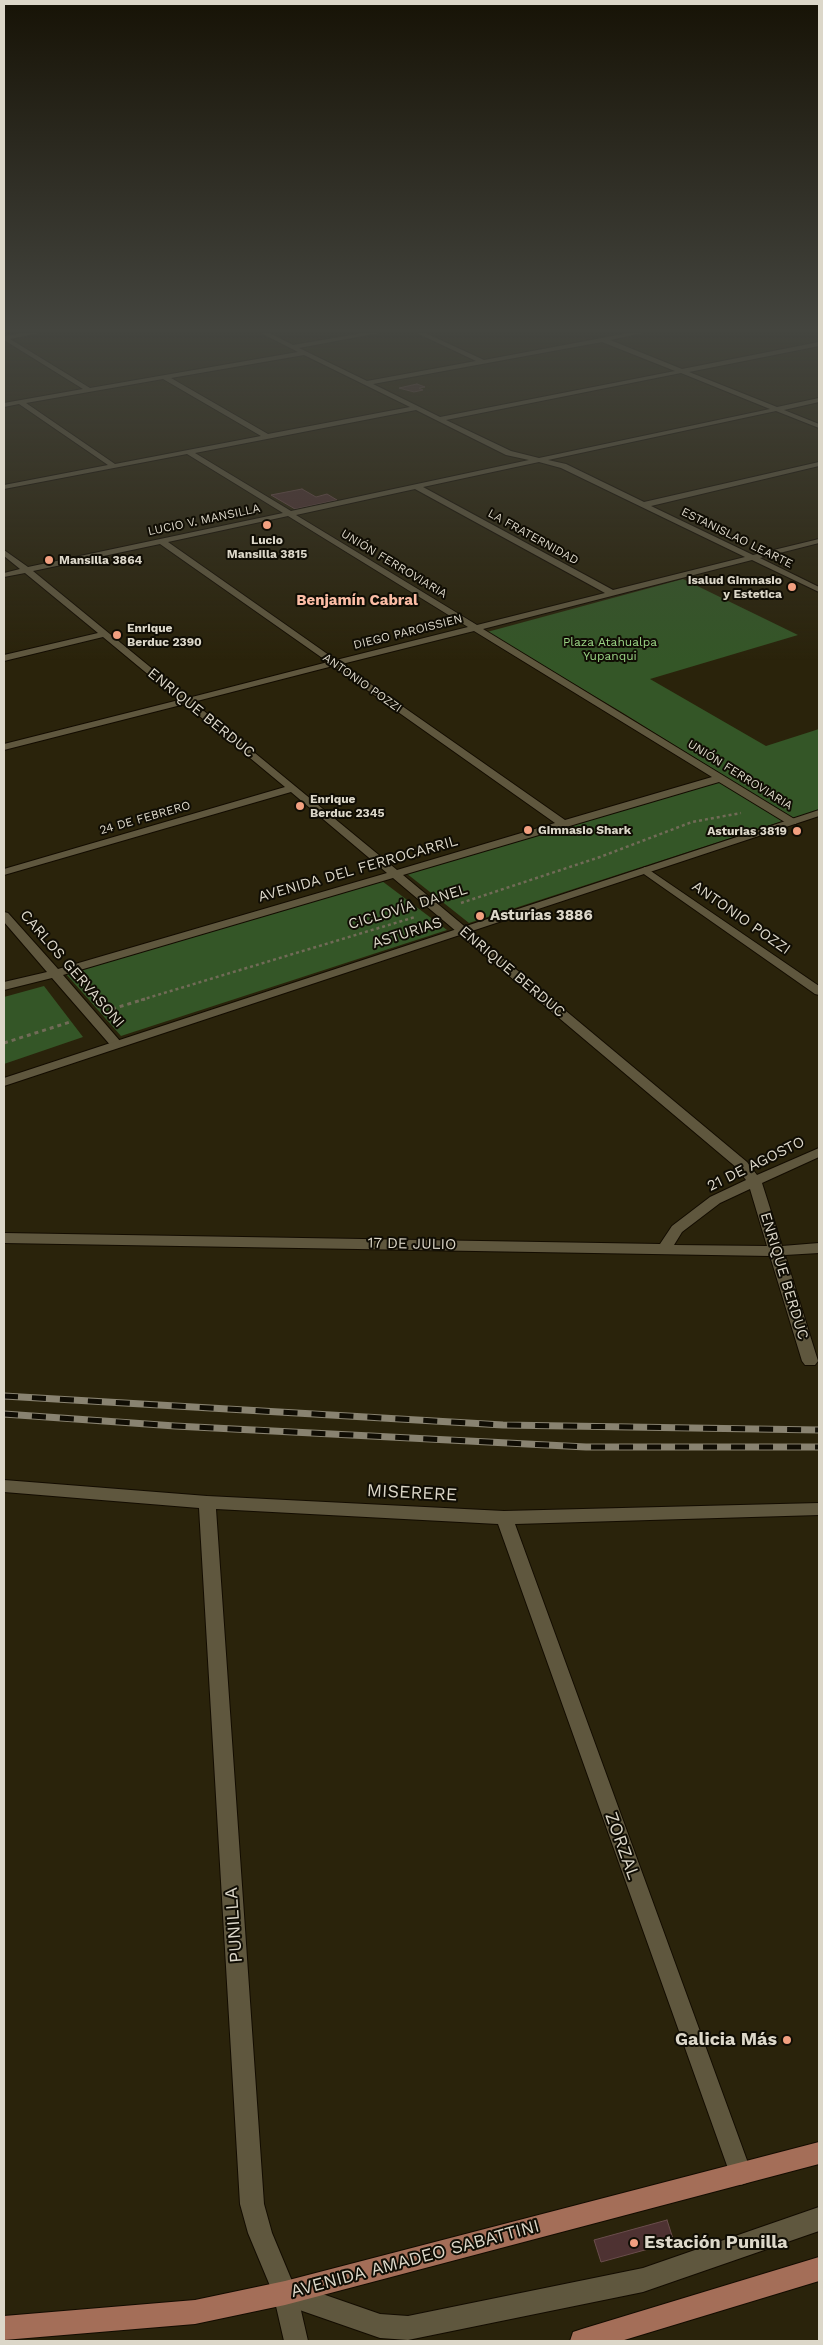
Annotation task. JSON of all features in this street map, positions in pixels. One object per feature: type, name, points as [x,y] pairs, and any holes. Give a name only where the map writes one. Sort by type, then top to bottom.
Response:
[{"type":"main road","name":"AVENIDA AMADEO SABATTINI","points":[[4,2328],[195,2312],[285,2293],[819,2153]]},
{"type":"main road","points":[[582,2341],[819,2269]]},
{"type":"street","points":[[79,442],[114,466]]},
{"type":"street","points":[[4,487],[239,442]]},
{"type":"street","name":"ESTANISLAO LEARTE","points":[[486,442],[509,454],[563,466],[819,590]]},
{"type":"street","name":"LUCIO V. MANSILLA","points":[[4,575],[619,442]]},
{"type":"street","name":"UNIÓN FERROVIARIA","points":[[189,452],[792,822]]},
{"type":"street","points":[[643,505],[819,464]]},
{"type":"street","name":"LA FRATERNIDAD","points":[[417,487],[612,593]]},
{"type":"street","name":"DIEGO PAROISSIEN","points":[[4,747],[819,541]]},
{"type":"street","name":"ANTONIO POZZI","points":[[161,542],[563,824]]},
{"type":"street","name":"ENRIQUE BERDUC","points":[[4,552],[293,788],[393,874],[742,1165],[755,1182],[810,1361]]},
{"type":"street","points":[[4,658],[105,634]]},
{"type":"street","name":"AVENIDA DEL FERROCARRIL","points":[[4,986],[55,974],[720,778]]},
{"type":"street","name":"24 DE FEBRERO","points":[[4,872],[293,788]]},
{"type":"street","name":"ASTURIAS","points":[[4,1082],[819,814]]},
{"type":"street","name":"ANTONIO POZZI","points":[[646,870],[819,991]]},
{"type":"street","name":"CARLOS GERVASONI","points":[[4,915],[116,1044]]},
{"type":"street","name":"21 DE AGOSTO","points":[[665,1248],[677,1229],[715,1200],[819,1152]]},
{"type":"street","name":"17 DE JULIO","points":[[4,1238],[776,1251],[819,1248]]},
{"type":"street","name":"MISERERE","points":[[4,1486],[207,1502],[504,1518],[819,1509]]},
{"type":"street","name":"PUNILLA","points":[[207,1502],[252,2204],[260,2232],[285,2293],[296,2341]]},
{"type":"street","name":"ZORZAL","points":[[504,1518],[741,2174]]},
{"type":"street","points":[[285,2293],[380,2326],[408,2328],[643,2280],[819,2219]]},
{"type":"path","name":"CICLOVÍA DANEL","points":[[4,1042],[438,910],[600,857],[692,822],[725,815],[774,810]]},
{"type":"green space","name":"Plaza Atahualpa Yupanqui","points":[[683,579],[798,635],[650,679],[766,746],[819,729],[819,810],[793,819],[623,713],[487,632]]},
{"type":"green space","points":[[719,781],[783,821],[469,923],[406,873]]},
{"type":"green space","points":[[382,881],[447,930],[121,1036],[66,974]]},
{"type":"green space","points":[[44,986],[83,1037],[4,1064],[4,997]]},
{"type":"building","points":[[302,489],[316,497],[327,494],[337,500],[295,509],[271,495]]},
{"type":"building","points":[[667,2220],[674,2242],[601,2262],[594,2240]]},
{"type":"railway","points":[[4,1396],[503,1425],[819,1430]]},
{"type":"railway","points":[[4,1414],[175,1426],[586,1447],[819,1447]]},
{"type":"place","name":"Lucio Mansilla 3815","points":[[267,525]]},
{"type":"place","name":"Mansilla 3864","points":[[49,560]]},
{"type":"place","name":"Isalud Gimnasio y Estetica","points":[[792,587]]},
{"type":"place","name":"Enrique Berduc 2390","points":[[117,635]]},
{"type":"place","name":"Enrique Berduc 2345","points":[[300,806]]},
{"type":"place","name":"Gimnasio Shark","points":[[528,830]]},
{"type":"place","name":"Asturias 3819","points":[[797,831]]},
{"type":"place","name":"Asturias 3886","points":[[480,916]]},
{"type":"place","name":"Galicia Más","points":[[787,2040]]},
{"type":"place","name":"Estación Punilla","points":[[634,2243]]},
{"type":"district","name":"Benjamín Cabral","points":[[357,601]]}]
